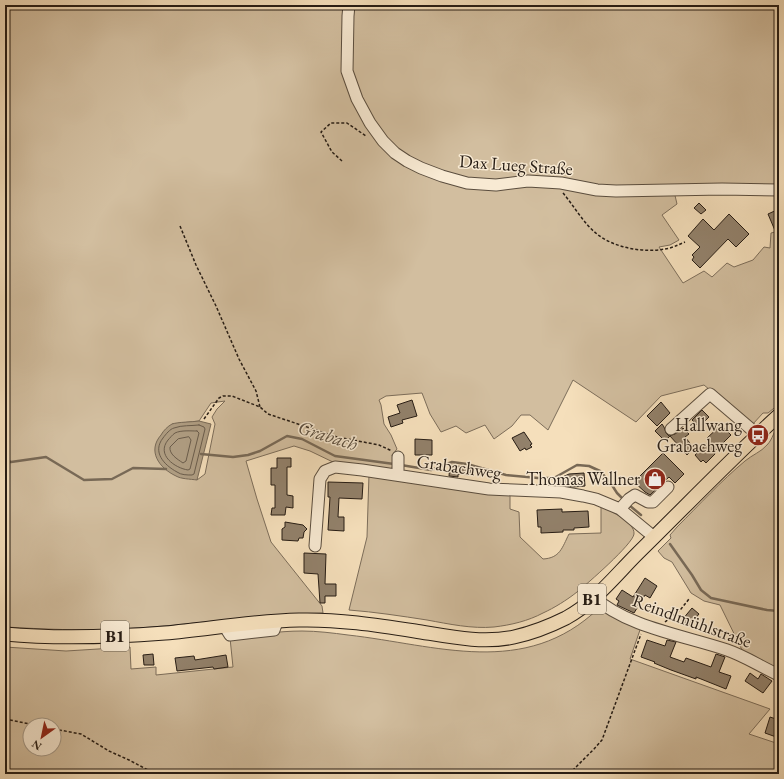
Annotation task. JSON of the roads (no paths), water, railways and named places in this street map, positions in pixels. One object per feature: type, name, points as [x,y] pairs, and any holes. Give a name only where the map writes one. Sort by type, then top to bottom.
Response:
[{"type":"main road","name":"B1","points":[[5,634],[66,637],[110,636],[165,633],[296,620],[326,620],[409,630],[459,638],[491,640],[534,632],[568,616],[594,596],[779,415]]},
{"type":"street","name":"Dax Lueg Straße","points":[[349,5],[347,71],[357,99],[383,141],[395,153],[421,168],[442,176],[468,183],[496,185],[528,182],[554,182],[597,190],[616,191],[722,189],[779,190]]},
{"type":"street","points":[[668,428],[710,394],[753,429],[758,435]]},
{"type":"street","name":"Grabachweg","points":[[314,546],[320,480],[325,471],[335,467],[398,465],[489,489],[561,492],[624,504],[654,537]]},
{"type":"street","points":[[624,504],[634,495],[648,502],[653,502],[668,487]]},
{"type":"street","name":"Reindlmühlstraße","points":[[594,596],[601,603],[615,612],[645,625],[728,650],[779,675]]},
{"type":"water","points":[[199,421],[211,424],[197,480],[178,477],[170,473],[160,464],[155,453],[157,441],[164,430],[172,424]]},
{"type":"waterway","name":"Grabach","points":[[201,454],[233,457],[248,455],[260,451],[287,436],[302,439],[335,456],[394,464]]},
{"type":"waterway","name":"Grabach","points":[[5,460],[11,462],[46,457],[84,480],[112,479],[133,468],[166,469]]},
{"type":"waterway","name":"Grabach","points":[[401,465],[431,470],[452,462],[467,464],[506,475],[538,478],[554,478],[577,465],[589,466],[600,471],[624,500]]},
{"type":"waterway","name":"Grabach","points":[[629,505],[641,515]]},
{"type":"waterway","name":"Grabach","points":[[670,544],[701,590],[711,598],[767,610],[779,611]]},
{"type":"place","name":"Hallwang Grabachweg","points":[[758,435]]},
{"type":"place","name":"Thomas Wallner","points":[[655,479]]}]
